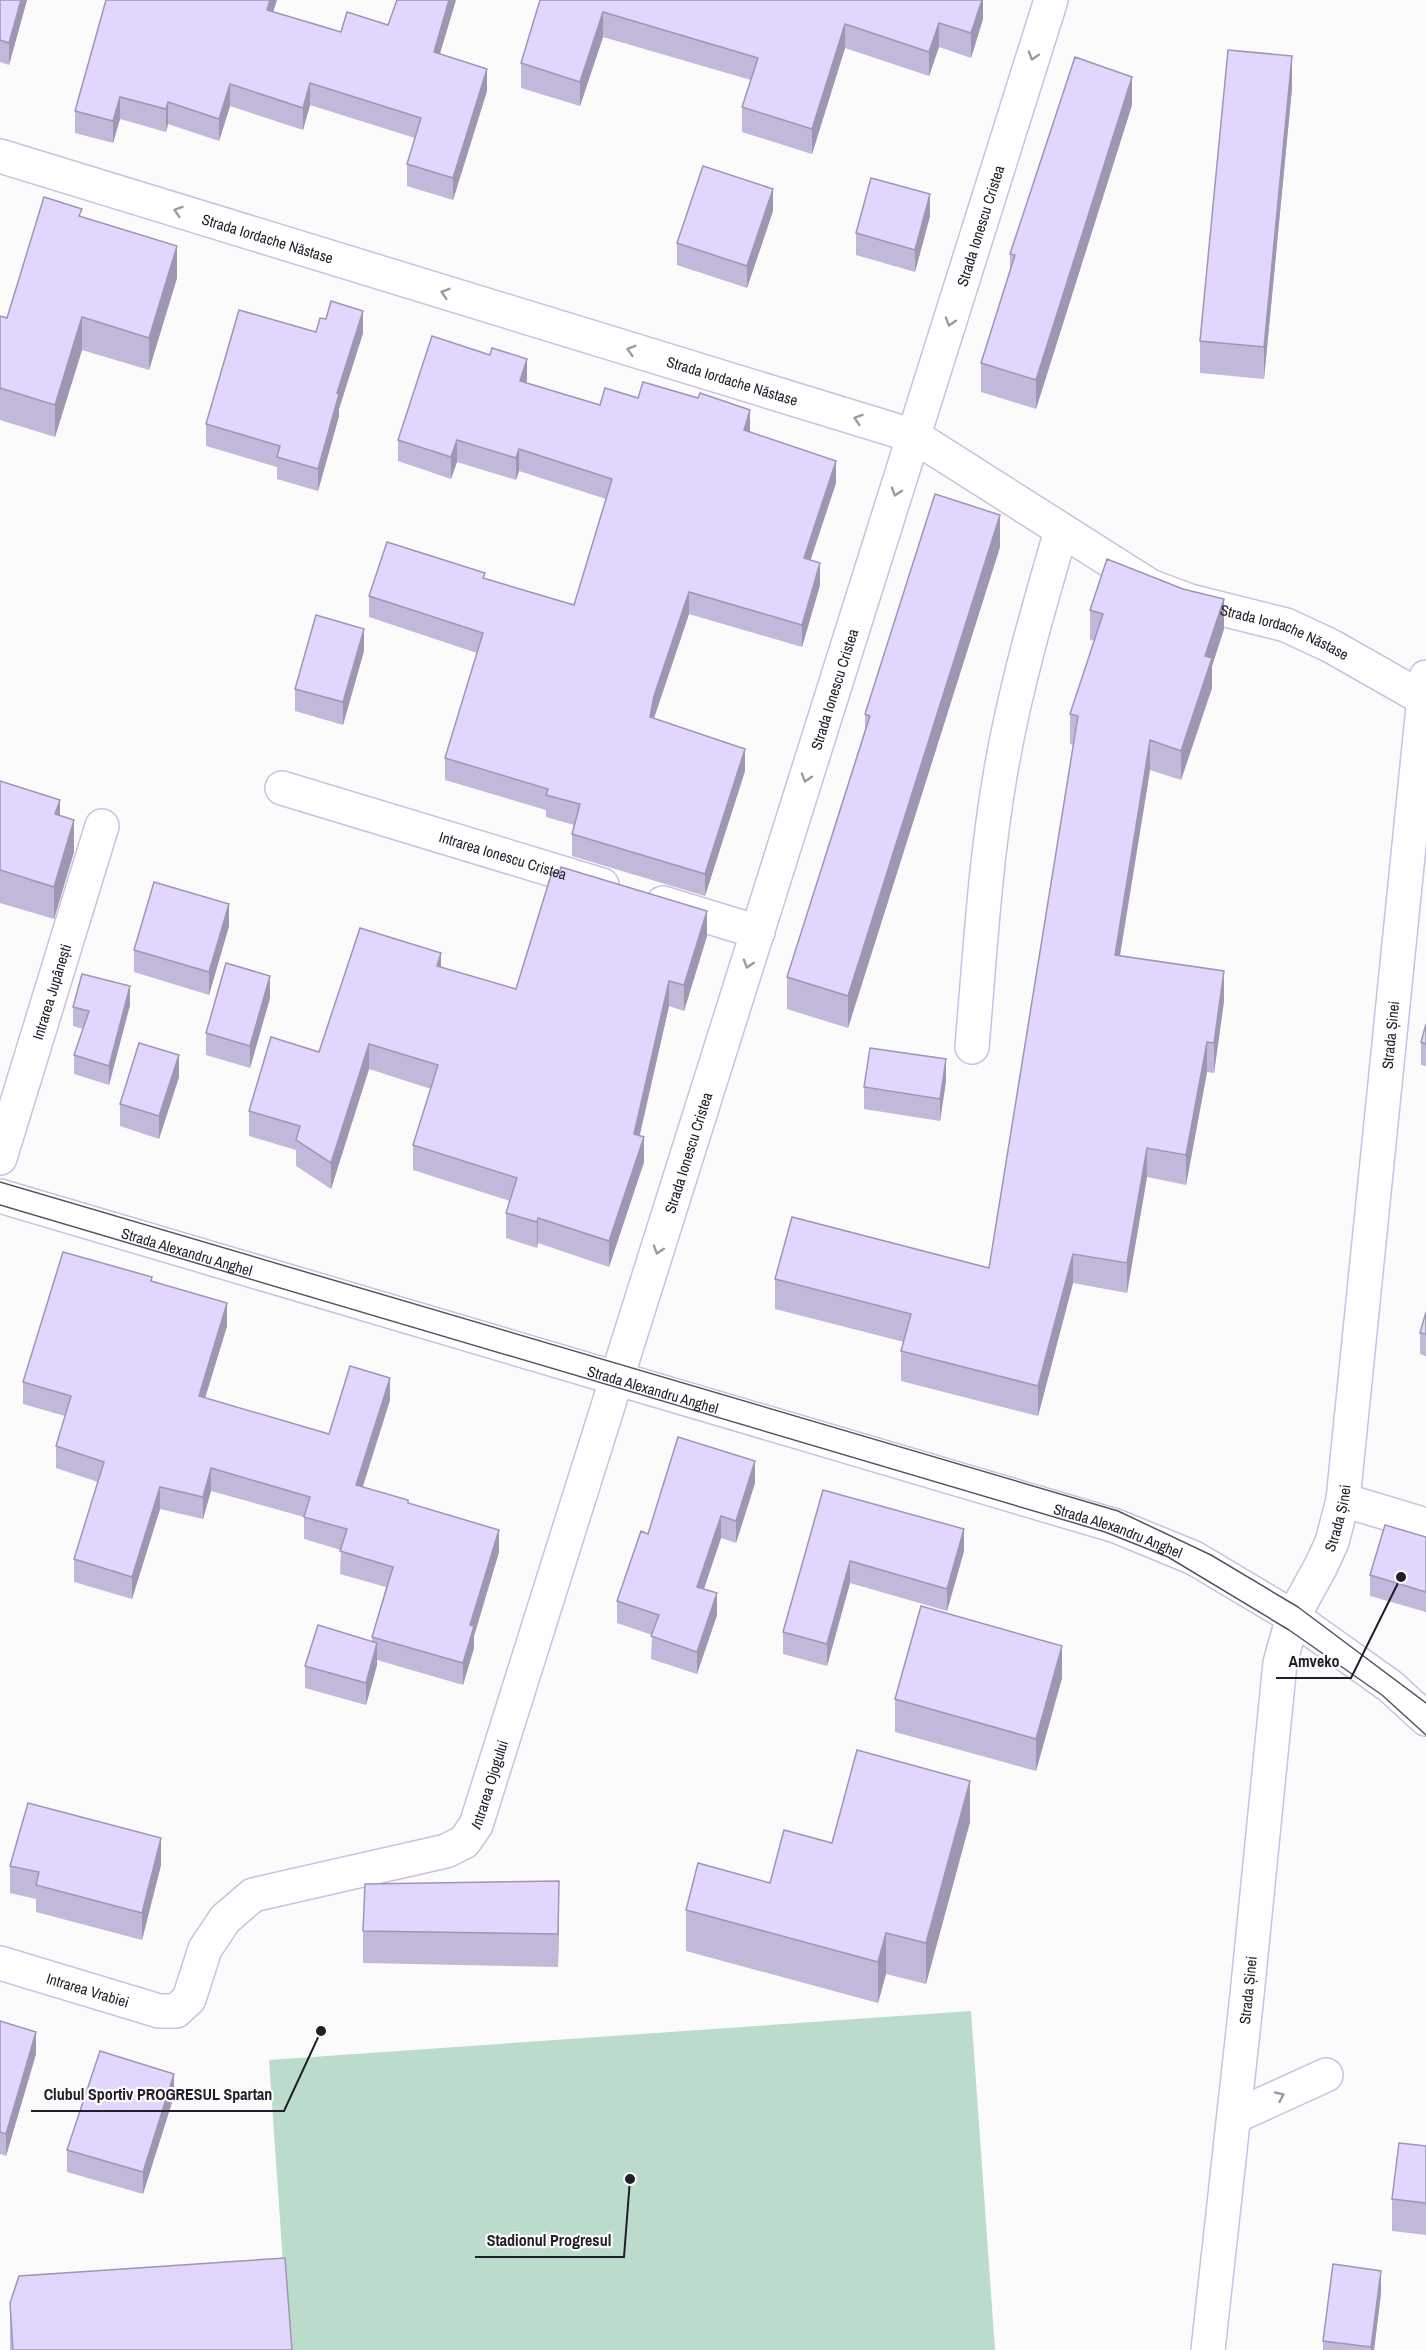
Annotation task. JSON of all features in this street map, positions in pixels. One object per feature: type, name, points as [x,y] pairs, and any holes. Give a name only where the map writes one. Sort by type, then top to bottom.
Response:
[{"type":"street","name":"Strada Ionescu Cristea","points":[[617,1379],[1051,0]]},
{"type":"street","name":"Strada Iordache Năstase","points":[[0,156],[914,436],[1150,586],[1190,601],[1286,625],[1425,692]]},
{"type":"street","points":[[972,1047],[987,870],[1001,769],[1022,675],[1061,531]]},
{"type":"street","name":"Strada Șinei","points":[[1208,2350],[1234,2117],[1276,1690],[1284,1644],[1293,1617],[1325,1558],[1338,1523],[1343,1500],[1425,692]]},
{"type":"street","name":"Intrarea Ionescu Cristea","points":[[282,788],[758,932]]},
{"type":"street","name":"Intrarea Jupânești","points":[[0,1158],[102,826]]},
{"type":"street","name":"Strada Alexandru Anghel","points":[[0,1196],[1116,1526],[1194,1558],[1293,1617],[1390,1686],[1426,1719]]},
{"type":"street","name":"Intrarea Ojogului","points":[[176,2011],[189,1999],[205,1949],[220,1926],[253,1895],[446,1851],[464,1842],[476,1825],[617,1379]]},
{"type":"street","points":[[1343,1500],[1426,1525]]},
{"type":"street","name":"Intrarea Vrabiei","points":[[0,1963],[159,2011],[176,2011]]},
{"type":"street","points":[[1234,2117],[1326,2075]]},
{"type":"green space","points":[[971,2011],[995,2350],[289,2350],[269,2060]]},
{"type":"building","points":[[0,0],[21,0],[9,43],[0,40]]},
{"type":"building","points":[[106,0],[270,0],[267,10],[341,32],[347,12],[388,25],[397,0],[449,0],[434,52],[487,69],[453,178],[407,164],[421,118],[310,83],[303,108],[230,84],[219,119],[168,102],[166,109],[120,97],[113,121],[75,111]]},
{"type":"building","points":[[540,0],[982,0],[971,33],[939,23],[929,52],[845,24],[812,129],[742,107],[758,58],[603,12],[580,82],[521,63]]},
{"type":"building","points":[[1228,50],[1292,56],[1264,347],[1200,341]]},
{"type":"building","points":[[1075,57],[1132,77],[1036,380],[981,363],[1015,255],[1010,254]]},
{"type":"building","points":[[703,166],[773,189],[747,266],[677,243]]},
{"type":"building","points":[[871,178],[930,194],[915,250],[856,233]]},
{"type":"building","points":[[44,197],[82,209],[79,216],[177,246],[149,338],[82,317],[55,405],[0,388],[0,316],[7,318]]},
{"type":"building","points":[[331,301],[363,311],[337,393],[339,394],[318,469],[277,457],[280,446],[206,424],[239,310],[316,332],[320,318],[326,319]]},
{"type":"building","points":[[432,336],[490,355],[492,348],[527,359],[520,381],[600,405],[605,388],[638,398],[643,382],[698,398],[700,393],[750,410],[744,430],[836,461],[804,558],[820,563],[802,625],[689,592],[654,696],[650,717],[745,749],[705,874],[572,834],[580,804],[546,795],[548,789],[445,758],[483,633],[369,596],[387,542],[485,573],[483,578],[574,605],[612,479],[519,449],[516,458],[457,440],[451,457],[398,440]]},
{"type":"building","points":[[935,494],[1000,515],[848,996],[787,977],[870,716],[865,714]]},
{"type":"building","points":[[1107,559],[1183,589],[1224,599],[1205,656],[1212,658],[1181,751],[1150,740],[1115,955],[1224,971],[1214,1043],[1207,1042],[1186,1155],[1147,1148],[1127,1263],[1073,1254],[1038,1386],[901,1351],[911,1314],[775,1279],[792,1217],[989,1268],[1078,716],[1070,714],[1103,614],[1090,610]]},
{"type":"building","points":[[316,615],[364,629],[343,702],[295,689]]},
{"type":"building","points":[[0,781],[60,800],[55,814],[74,820],[54,887],[0,870]]},
{"type":"building","points":[[561,867],[707,911],[684,985],[669,981],[634,1134],[644,1137],[609,1241],[538,1218],[537,1222],[506,1213],[517,1178],[413,1145],[438,1065],[369,1044],[331,1163],[296,1140],[300,1126],[249,1111],[271,1037],[319,1052],[360,928],[441,953],[437,966],[516,989],[552,872],[559,874]]},
{"type":"building","points":[[154,882],[229,904],[209,972],[134,950]]},
{"type":"building","points":[[226,963],[270,976],[250,1046],[206,1033]]},
{"type":"building","points":[[82,974],[130,986],[109,1066],[74,1055],[89,1011],[73,1007]]},
{"type":"building","points":[[1426,1024],[1426,1044],[1421,1042]]},
{"type":"building","points":[[139,1043],[179,1055],[159,1116],[120,1104]]},
{"type":"building","points":[[870,1048],[946,1059],[940,1099],[864,1087]]},
{"type":"building","points":[[63,1252],[152,1277],[151,1281],[227,1303],[199,1396],[329,1434],[350,1366],[390,1378],[356,1485],[499,1530],[470,1625],[474,1626],[463,1663],[372,1637],[393,1567],[340,1551],[347,1529],[304,1517],[310,1497],[211,1468],[203,1497],[160,1487],[132,1577],[74,1559],[104,1462],[56,1446],[71,1396],[23,1382]]},
{"type":"building","points":[[1426,1312],[1426,1334],[1420,1333]]},
{"type":"building","points":[[678,1437],[755,1461],[736,1521],[721,1516],[697,1587],[717,1593],[697,1652],[651,1636],[659,1615],[617,1601],[641,1531],[648,1534]]},
{"type":"building","points":[[823,1490],[964,1529],[947,1589],[850,1561],[827,1644],[783,1632]]},
{"type":"building","points":[[1385,1525],[1426,1537],[1426,1592],[1370,1575]]},
{"type":"building","points":[[921,1606],[1062,1646],[1036,1739],[895,1699]]},
{"type":"building","points":[[318,1625],[377,1643],[366,1683],[305,1666]]},
{"type":"building","points":[[857,1750],[970,1781],[926,1943],[886,1933],[878,1962],[686,1910],[698,1863],[770,1883],[784,1830],[832,1843]]},
{"type":"building","points":[[28,1803],[161,1838],[142,1913],[36,1885],[39,1872],[10,1866]]},
{"type":"building","points":[[559,1881],[558,1934],[363,1931],[365,1884]]},
{"type":"building","points":[[0,2021],[36,2032],[6,2134],[0,2132]]},
{"type":"building","points":[[100,2051],[174,2074],[143,2172],[67,2150]]},
{"type":"building","points":[[1399,2143],[1426,2146],[1426,2203],[1392,2199]]},
{"type":"building","points":[[285,2258],[292,2350],[13,2350],[10,2303],[19,2276]]},
{"type":"building","points":[[1333,2264],[1381,2271],[1371,2347],[1323,2341]]},
{"type":"tram line","points":[[0,1182],[1118,1511],[1211,1555],[1298,1607],[1426,1703]]},
{"type":"tram line","points":[[0,1205],[1105,1532],[1168,1557],[1289,1630],[1382,1695],[1426,1735]]},
{"type":"place","name":"Amveko","points":[[1401,1577]]},
{"type":"place","name":"Clubul Sportiv PROGRESUL Spartan","points":[[321,2031]]},
{"type":"place","name":"Stadionul Progresul","points":[[630,2179]]}]
